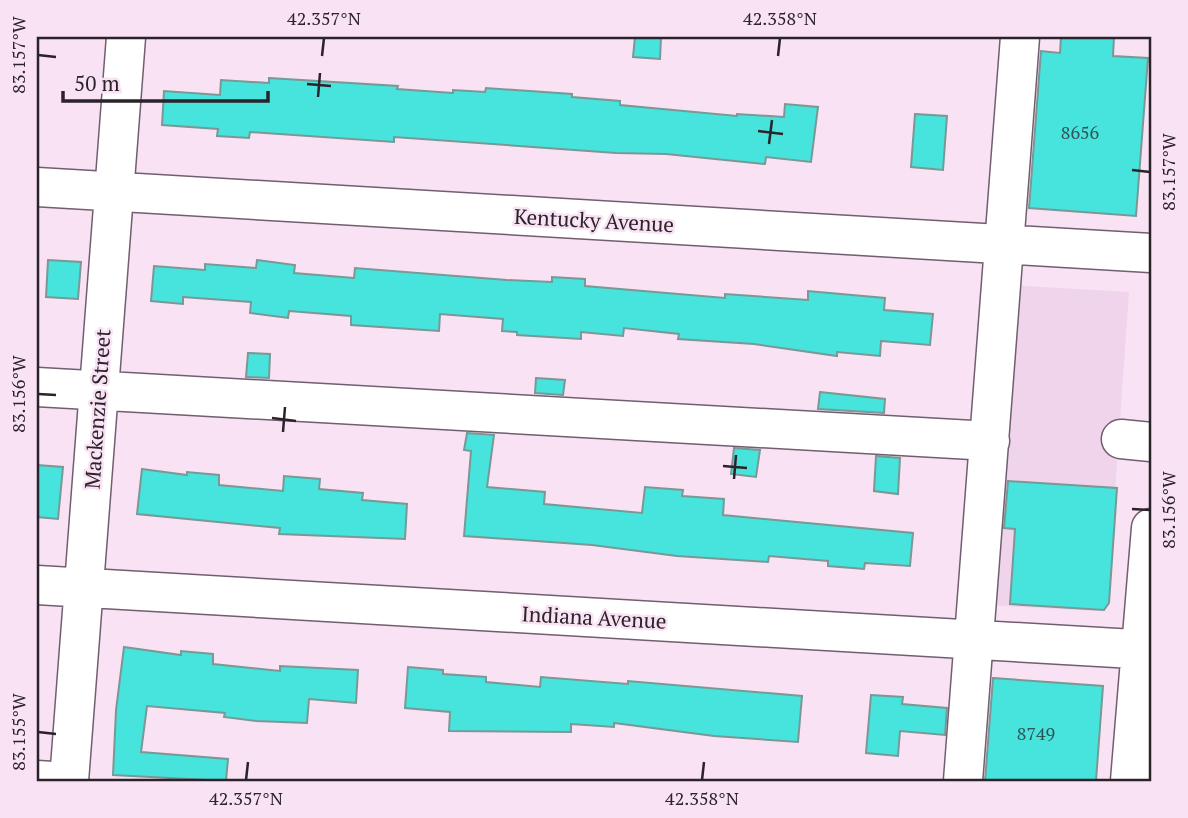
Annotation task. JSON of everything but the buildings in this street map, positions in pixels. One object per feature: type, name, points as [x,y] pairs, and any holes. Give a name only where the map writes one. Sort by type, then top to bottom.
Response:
[{"type":"street","name":"Mackenzie Street","points":[[69,781],[126,37]]},
{"type":"street","points":[[963,781],[994,431],[1004,244],[1020,37]]},
{"type":"street","name":"Kentucky Avenue","points":[[37,187],[1151,253]]},
{"type":"street","points":[[37,387],[994,431]]},
{"type":"street","points":[[1130,781],[1146,650],[1151,528]]},
{"type":"street","name":"Indiana Avenue","points":[[37,585],[1146,650]]},
{"type":"street","points":[[37,780],[52,781]]},
{"type":"shaded area","points":[[1009,285],[1129,292],[1107,603],[1097,611],[984,605]]}]
